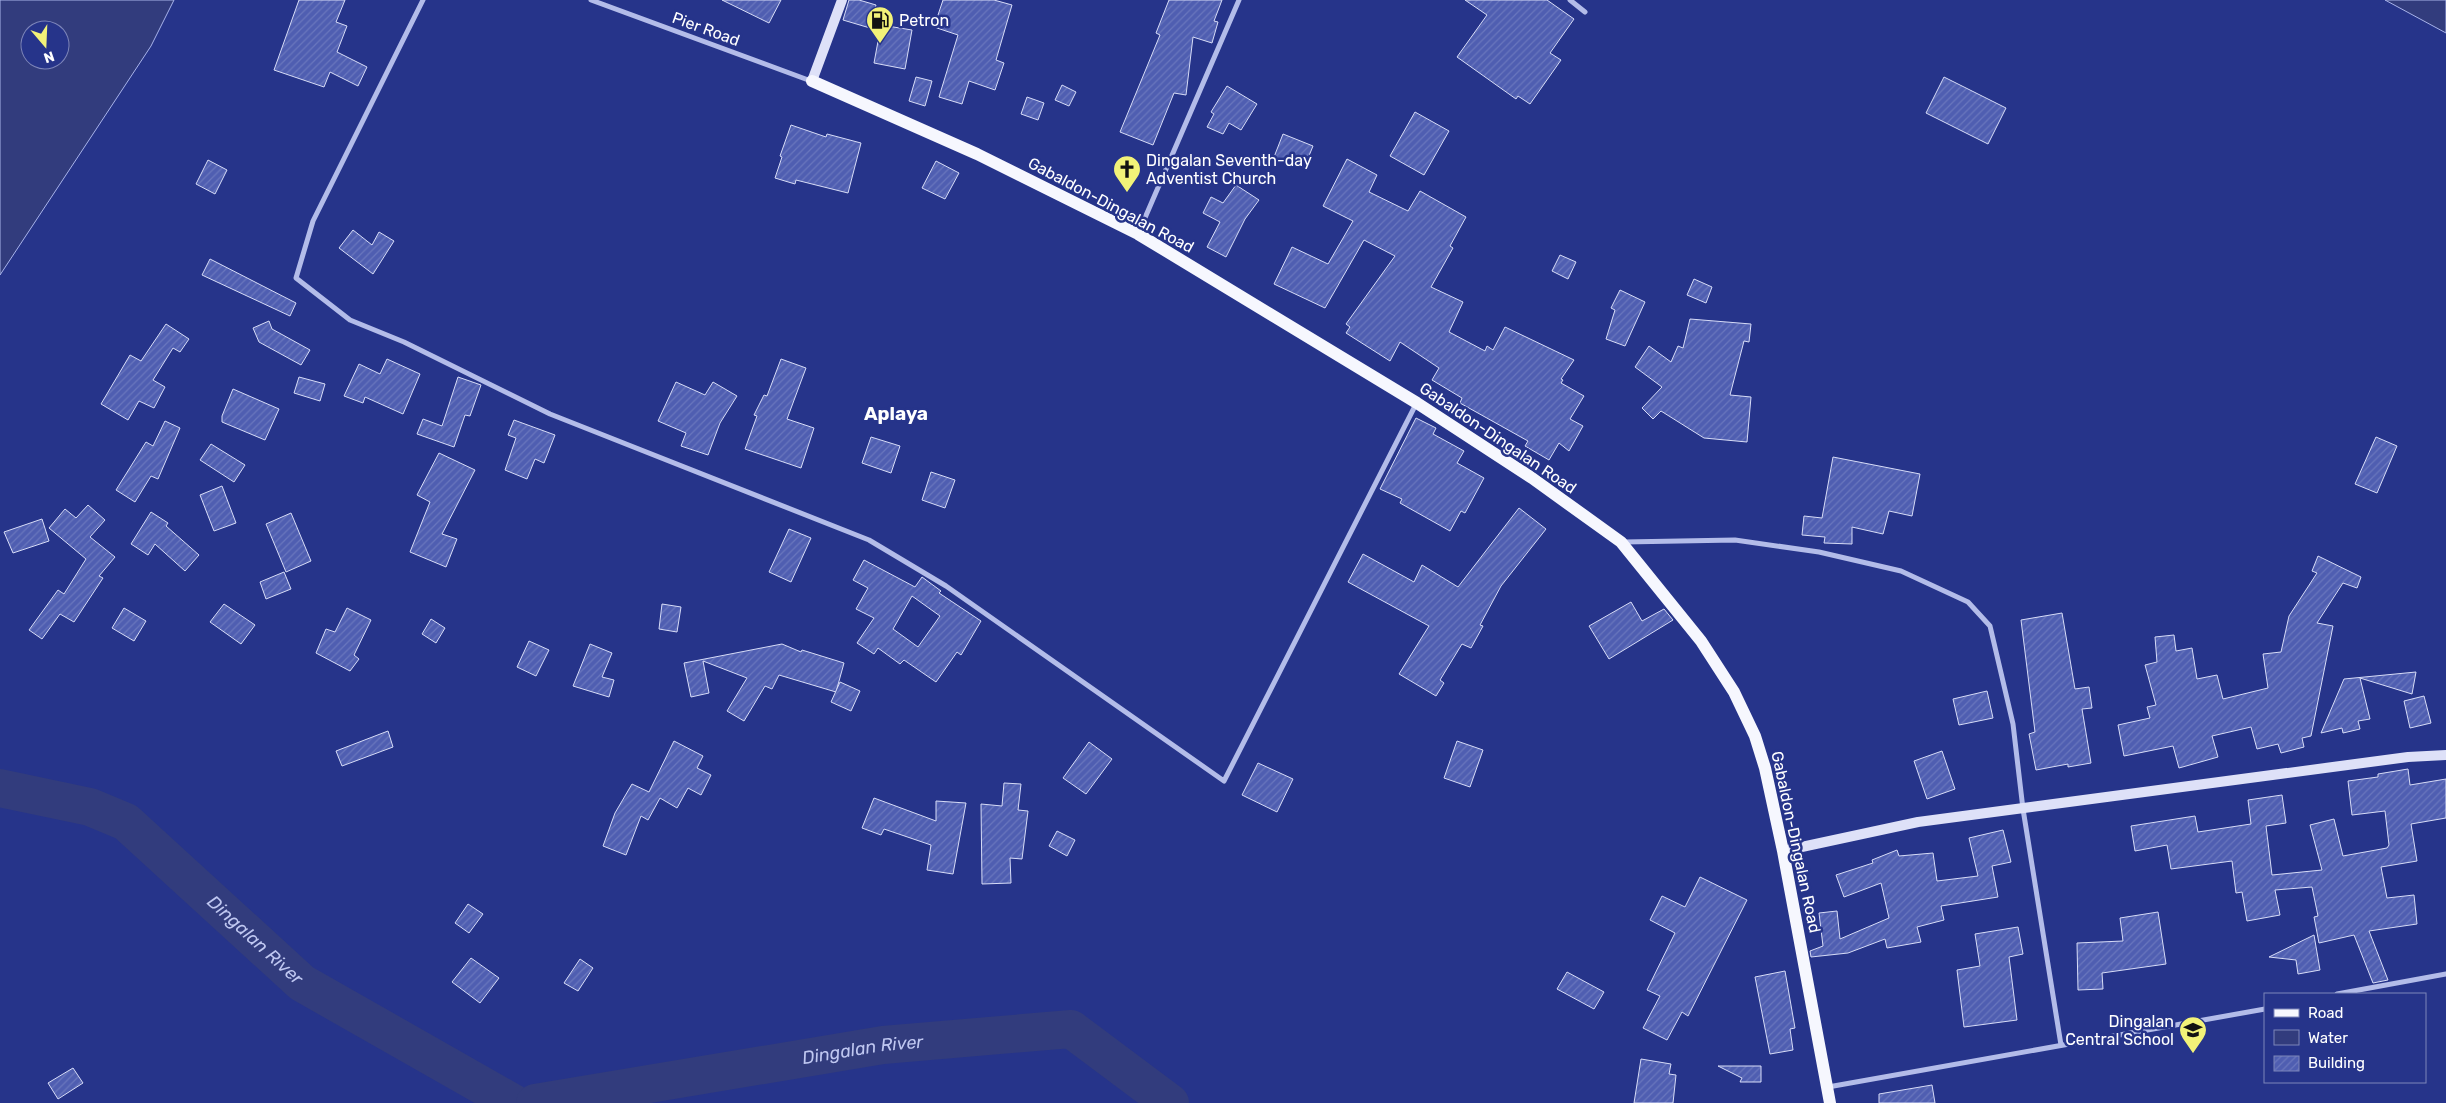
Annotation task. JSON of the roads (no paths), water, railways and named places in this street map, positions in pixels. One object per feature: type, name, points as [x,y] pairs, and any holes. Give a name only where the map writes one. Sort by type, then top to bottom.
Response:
[{"type":"main road","name":"Gabaldon-Dingalan Road","points":[[812,82],[977,154],[1138,234],[1417,403],[1532,478],[1621,542],[1701,641],[1734,692],[1755,736],[1765,768],[1784,851],[1830,1103]]},
{"type":"street","points":[[423,0],[313,221],[296,278],[350,320],[404,342],[550,414],[870,540],[946,586],[1224,781],[1417,403]]},
{"type":"street","name":"Pier Road","points":[[591,0],[812,82]]},
{"type":"street","points":[[812,82],[842,0]]},
{"type":"street","points":[[1138,234],[1239,0]]},
{"type":"street","points":[[1570,0],[1585,12]]},
{"type":"street","points":[[1621,542],[1735,540],[1819,552],[1900,571],[1968,602],[1990,626],[2013,724],[2023,809],[2061,1045]]},
{"type":"street","points":[[1784,851],[1918,822],[2408,757],[2446,755]]},
{"type":"street","points":[[2342,993],[2446,974]]},
{"type":"street","points":[[1828,1087],[2264,1009]]},
{"type":"water","points":[[0,0],[174,0],[151,46],[0,275]]},
{"type":"water","points":[[2385,0],[2446,0],[2446,33]]},
{"type":"waterway","name":"Dingalan River","points":[[0,788],[90,807],[126,822],[302,983],[513,1103]]},
{"type":"waterway","name":"Dingalan River","points":[[535,1103],[883,1045],[1071,1029],[1170,1103]]},
{"type":"place","name":"Petron","points":[[880,44]]},
{"type":"place","name":"Dingalan Seventh-day Adventist Church","points":[[1127,193]]},
{"type":"place","name":"Dingalan Central School","points":[[2193,1054]]},
{"type":"district","name":"Aplaya","points":[[896,413]]}]
